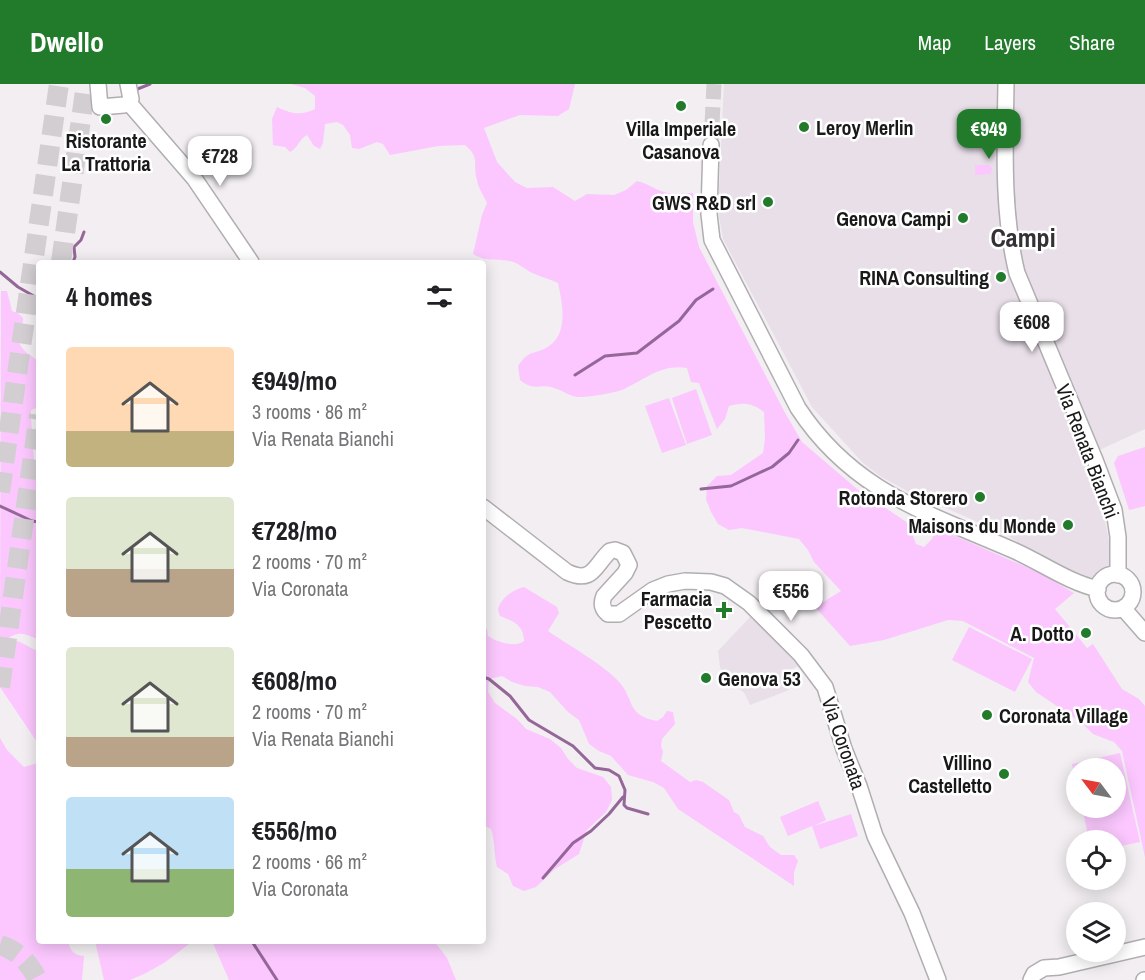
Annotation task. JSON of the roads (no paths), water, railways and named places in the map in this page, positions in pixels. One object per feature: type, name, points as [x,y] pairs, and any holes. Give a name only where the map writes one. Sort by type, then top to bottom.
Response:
[{"type":"street","points":[[98,84],[100,106],[129,103]]},
{"type":"street","points":[[129,84],[131,99],[129,103]]},
{"type":"street","name":"Via Renata Bianchi","points":[[1006,84],[1006,174],[1013,257],[1017,273],[1114,510],[1118,537],[1118,575]]},
{"type":"street","points":[[129,103],[194,178],[250,260]]},
{"type":"street","points":[[711,145],[709,214],[712,240],[793,398],[813,430],[850,469],[882,490],[1066,577],[1098,589]]},
{"type":"street","name":"Via Coronata","points":[[486,509],[573,575],[581,577],[591,574],[610,551],[623,553],[629,565],[602,600],[603,608],[608,614],[619,614],[653,590],[668,584],[685,580],[711,582],[725,586],[749,603],[801,655],[825,687],[875,836],[912,913],[938,980]]},
{"type":"street","points":[[1113,574],[1118,575],[1129,581],[1133,592],[1128,604],[1117,610],[1104,606],[1098,595],[1098,589],[1103,579],[1113,574]]},
{"type":"street","points":[[1123,608],[1145,633]]},
{"type":"street","points":[[1031,980],[1034,974],[1044,968],[1059,967],[1145,947]]},
{"type":"waterway","points":[[135,90],[150,84]]},
{"type":"waterway","points":[[74,260],[74,247],[81,240],[84,232]]},
{"type":"waterway","points":[[0,272],[18,287],[36,297]]},
{"type":"waterway","points":[[575,375],[605,356],[637,353],[679,321],[696,300],[713,289]]},
{"type":"waterway","points":[[701,489],[731,486],[772,467],[789,453],[798,440]]},
{"type":"waterway","points":[[0,506],[36,522]]},
{"type":"waterway","points":[[486,678],[510,696],[529,720],[573,746],[595,768],[609,770],[619,776],[625,790],[624,805],[648,814]]},
{"type":"waterway","points":[[543,878],[573,843],[591,831],[623,797]]},
{"type":"waterway","points":[[254,944],[277,980]]},
{"type":"tunnel","points":[[0,492],[59,84]]},
{"type":"tunnel","points":[[61,260],[86,84]]},
{"type":"tunnel","points":[[711,145],[714,84]]},
{"type":"tunnel","points":[[0,687],[36,436]]},
{"type":"tunnel","points":[[0,945],[23,958],[38,980]]},
{"type":"place","name":"Villa Imperiale Casanova","points":[[681,106]]},
{"type":"place","name":"Ristorante La Trattoria","points":[[106,119]]},
{"type":"place","name":"Leroy Merlin","points":[[804,127]]},
{"type":"place","name":"GWS R&D srl","points":[[768,202]]},
{"type":"place","name":"Genova Campi","points":[[963,218]]},
{"type":"place","name":"RINA Consulting","points":[[1001,277]]},
{"type":"place","name":"Rotonda Storero","points":[[980,497]]},
{"type":"place","name":"Maisons du Monde","points":[[1068,525]]},
{"type":"place","name":"Farmacia Pescetto","points":[[724,610]]},
{"type":"place","name":"A. Dotto","points":[[1086,633]]},
{"type":"place","name":"Genova 53","points":[[706,678]]},
{"type":"place","name":"Coronata Village","points":[[987,715]]},
{"type":"place","name":"Villino Castelletto","points":[[1004,774]]},
{"type":"district","name":"Campi","points":[[1023,237]]}]
